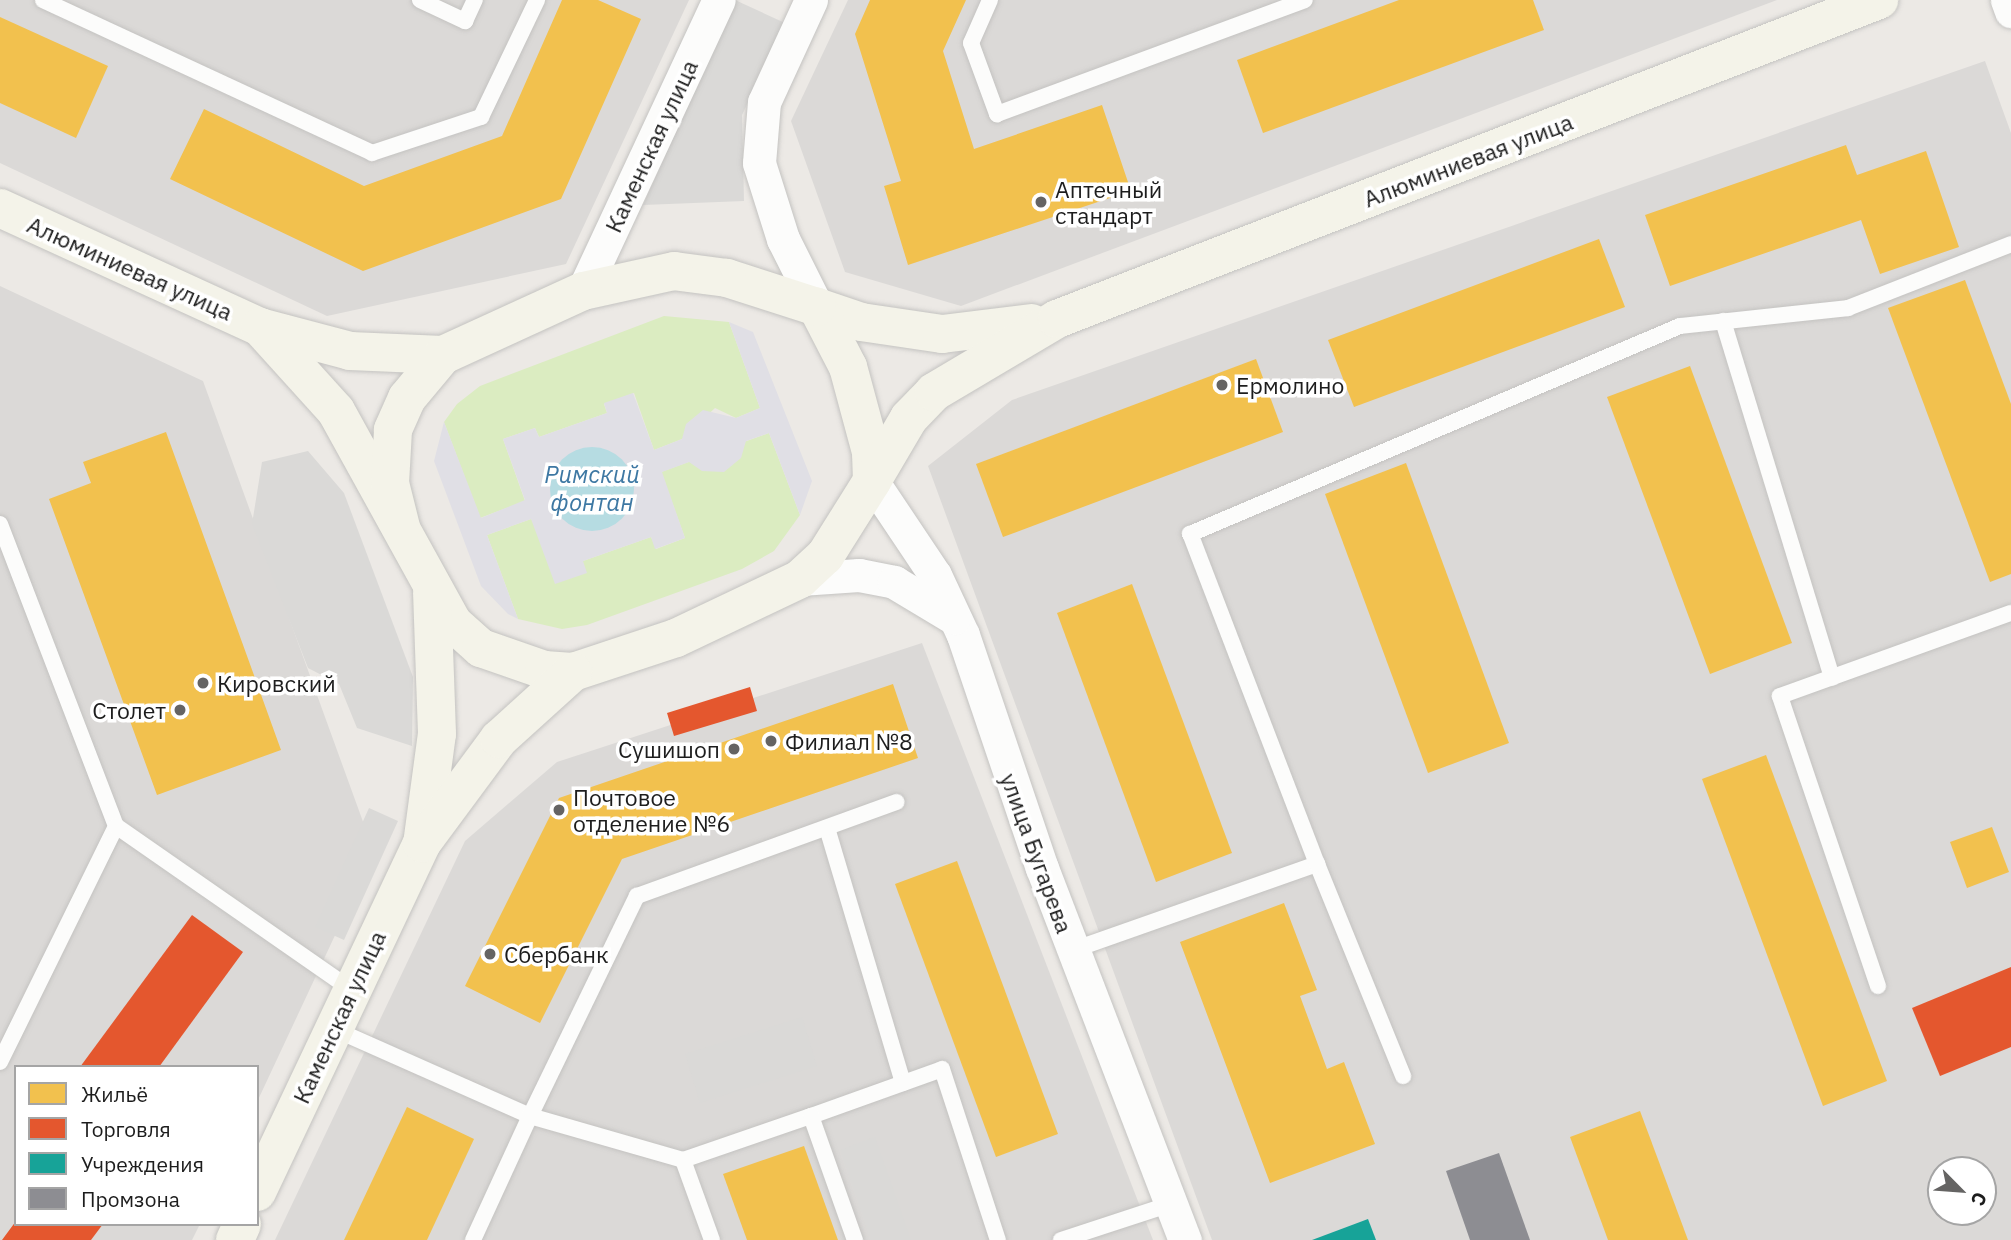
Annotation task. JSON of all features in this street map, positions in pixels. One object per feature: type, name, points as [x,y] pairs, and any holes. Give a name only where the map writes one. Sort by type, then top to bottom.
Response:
[{"type":"main road","name":"Алюминиевая улица","points":[[1057,319],[1879,0]]},
{"type":"main road","name":"Алюминиевая улица","points":[[0,208],[260,327]]},
{"type":"main road","points":[[401,527],[390,483],[393,430],[407,398],[443,355],[583,292],[674,271],[727,278],[817,307],[942,334],[1057,319]]},
{"type":"main road","points":[[817,307],[861,407],[872,481]]},
{"type":"main road","points":[[422,843],[499,739],[573,672],[676,638],[800,579],[825,556],[909,418],[934,392],[1057,319]]},
{"type":"main road","points":[[260,327],[350,351],[443,355]]},
{"type":"main road","points":[[260,327],[336,411],[401,527],[432,592],[481,648],[509,662],[573,672]]},
{"type":"main road","points":[[422,843],[437,734],[432,592]]},
{"type":"main road","name":"Каменская улица","points":[[259,1188],[422,843]]},
{"type":"street","name":"Каменская улица","points":[[583,292],[719,0]]},
{"type":"street","points":[[2007,0],[2011,10]]},
{"type":"street","points":[[803,2],[764,102],[759,163],[783,239],[817,307]]},
{"type":"street","name":"улица Бугарева","points":[[872,481],[935,575],[956,620],[1073,950],[1185,1240]]},
{"type":"street","points":[[800,579],[859,575],[894,582],[956,620]]},
{"type":"lane","points":[[43,0],[372,153],[481,117],[537,0]]},
{"type":"lane","points":[[420,0],[465,21],[475,0]]},
{"type":"lane","points":[[990,0],[971,43],[996,114],[1305,0]]},
{"type":"lane","points":[[1403,1076],[1317,864],[1190,534],[1681,326],[1848,308],[2011,244]]},
{"type":"lane","points":[[1723,321],[1832,678]]},
{"type":"lane","points":[[0,524],[116,826],[352,990]]},
{"type":"lane","points":[[1878,986],[1780,696],[2011,613]]},
{"type":"lane","points":[[472,1240],[636,896],[897,802]]},
{"type":"lane","points":[[0,1062],[116,826]]},
{"type":"lane","points":[[827,828],[903,1083]]},
{"type":"lane","points":[[1073,950],[1317,864]]},
{"type":"lane","points":[[334,1029],[530,1116],[683,1160],[942,1069],[998,1240]]},
{"type":"lane","points":[[811,1116],[855,1240]]},
{"type":"lane","points":[[683,1160],[712,1240]]},
{"type":"lane","points":[[1061,1240],[1171,1204]]},
{"type":"shaded area","points":[[0,0],[689,0],[566,264],[327,316],[0,163]]},
{"type":"shaded area","points":[[735,0],[785,23],[742,115],[744,201],[643,205]]},
{"type":"shaded area","points":[[848,0],[1777,0],[961,306],[845,272],[791,121]]},
{"type":"shaded area","points":[[1985,61],[2011,133],[2011,1240],[1212,1240],[928,466],[1012,400]]},
{"type":"shaded area","points":[[0,286],[203,381],[374,852],[259,1098],[259,1065],[14,1065],[14,1226],[199,1226],[192,1240],[0,1240]]},
{"type":"shaded area","points":[[729,322],[753,332],[812,481],[800,515],[769,433],[746,441],[741,458],[724,472],[702,471],[689,462],[662,472],[685,538],[655,549],[651,537],[583,561],[587,573],[555,584],[531,519],[487,535],[518,619],[508,614],[481,586],[434,461],[444,422],[481,518],[525,500],[503,439],[535,428],[539,437],[607,413],[604,403],[633,393],[654,450],[682,439],[686,424],[703,410],[736,418],[760,408]]},
{"type":"shaded area","points":[[308,451],[344,493],[413,677],[412,746],[357,728],[339,684],[308,668],[252,524],[262,462]]},
{"type":"shaded area","points":[[922,643],[1153,1240],[275,1240],[465,841],[557,762]]},
{"type":"shaded area","points":[[369,808],[398,821],[344,940],[315,927]]},
{"type":"shaded area","points":[[802,1017],[817,1066],[700,1103],[685,1054]]},
{"type":"shaded area","points":[[875,1137],[911,1240],[871,1240],[840,1150]]},
{"type":"green space","points":[[664,316],[729,322],[760,408],[736,418],[715,408],[682,439],[654,450],[634,393],[604,404],[607,413],[539,437],[535,428],[503,439],[525,501],[480,518],[444,422],[457,404],[480,386]]},
{"type":"green space","points":[[769,433],[800,515],[774,551],[742,569],[587,625],[562,629],[518,619],[487,535],[531,519],[583,561],[651,537],[656,549],[685,538],[661,472]]},
{"type":"water","name":"Римский фонтан","points":[[592,447],[608,450],[622,459],[631,473],[634,489],[631,505],[622,519],[608,528],[592,531],[576,528],[562,519],[553,505],[550,489],[553,473],[562,459],[576,450]]},
{"type":"building: Жильё","points":[[562,0],[598,0],[641,19],[561,199],[363,271],[170,179],[204,109],[364,186],[502,136]]},
{"type":"building: Жильё","points":[[870,0],[966,0],[943,51],[974,149],[1102,105],[1131,191],[908,265],[884,186],[901,181],[855,34]]},
{"type":"building: Жильё","points":[[1399,0],[1533,0],[1544,30],[1263,133],[1237,60]]},
{"type":"building: Жильё","points":[[0,17],[108,66],[76,138],[0,103]]},
{"type":"building: Жильё","points":[[1846,145],[1857,175],[1926,151],[1959,247],[1880,274],[1861,220],[1670,286],[1645,215]]},
{"type":"building: Жильё","points":[[1599,239],[1625,307],[1354,407],[1328,340]]},
{"type":"building: Жильё","points":[[1965,280],[2011,404],[2011,574],[1990,582],[1888,308]]},
{"type":"building: Жильё","points":[[1256,359],[1283,432],[1003,537],[976,464]]},
{"type":"building: Жильё","points":[[1690,366],[1792,643],[1710,674],[1607,397]]},
{"type":"building: Жильё","points":[[166,432],[281,750],[157,795],[49,499],[91,483],[83,462]]},
{"type":"building: Жильё","points":[[1406,463],[1509,743],[1428,773],[1325,494]]},
{"type":"building: Жильё","points":[[1132,584],[1232,853],[1156,882],[1057,613]]},
{"type":"building: Жильё","points":[[893,684],[918,758],[622,859],[540,1023],[465,986],[559,798]]},
{"type":"building: Жильё","points":[[1766,755],[1887,1081],[1823,1106],[1702,779]]},
{"type":"building: Жильё","points":[[1992,827],[2009,872],[1967,888],[1950,842]]},
{"type":"building: Жильё","points":[[957,861],[1058,1134],[996,1157],[895,884]]},
{"type":"building: Жильё","points":[[1284,903],[1317,990],[1300,996],[1327,1069],[1344,1062],[1375,1144],[1270,1183],[1180,942]]},
{"type":"building: Жильё","points":[[407,1107],[474,1139],[427,1240],[344,1240]]},
{"type":"building: Жильё","points":[[1640,1111],[1688,1240],[1608,1240],[1570,1137]]},
{"type":"building: Жильё","points":[[804,1146],[838,1240],[747,1240],[723,1174]]},
{"type":"building: Торговля","points":[[750,687],[757,711],[674,736],[667,713]]},
{"type":"building: Торговля","points":[[192,915],[243,952],[160,1065],[81,1065]]},
{"type":"building: Торговля","points":[[2011,967],[2011,1047],[1940,1076],[1912,1008]]},
{"type":"building: Торговля","points":[[14,1224],[14,1226],[102,1226],[91,1240],[2,1240]]},
{"type":"building: Учреждения","points":[[1368,1219],[1376,1240],[1312,1240]]},
{"type":"building: Промзона","points":[[1499,1153],[1530,1240],[1470,1240],[1446,1171]]},
{"type":"place","name":"Аптечный стандарт","points":[[1041,202]]},
{"type":"place","name":"Ермолино","points":[[1222,385]]},
{"type":"place","name":"Кировский","points":[[203,683]]},
{"type":"place","name":"Столет","points":[[180,710]]},
{"type":"place","name":"Филиал №8","points":[[771,741]]},
{"type":"place","name":"Сушишоп","points":[[734,749]]},
{"type":"place","name":"Почтовое отделение №6","points":[[559,810]]},
{"type":"place","name":"Сбербанк","points":[[490,954]]}]
